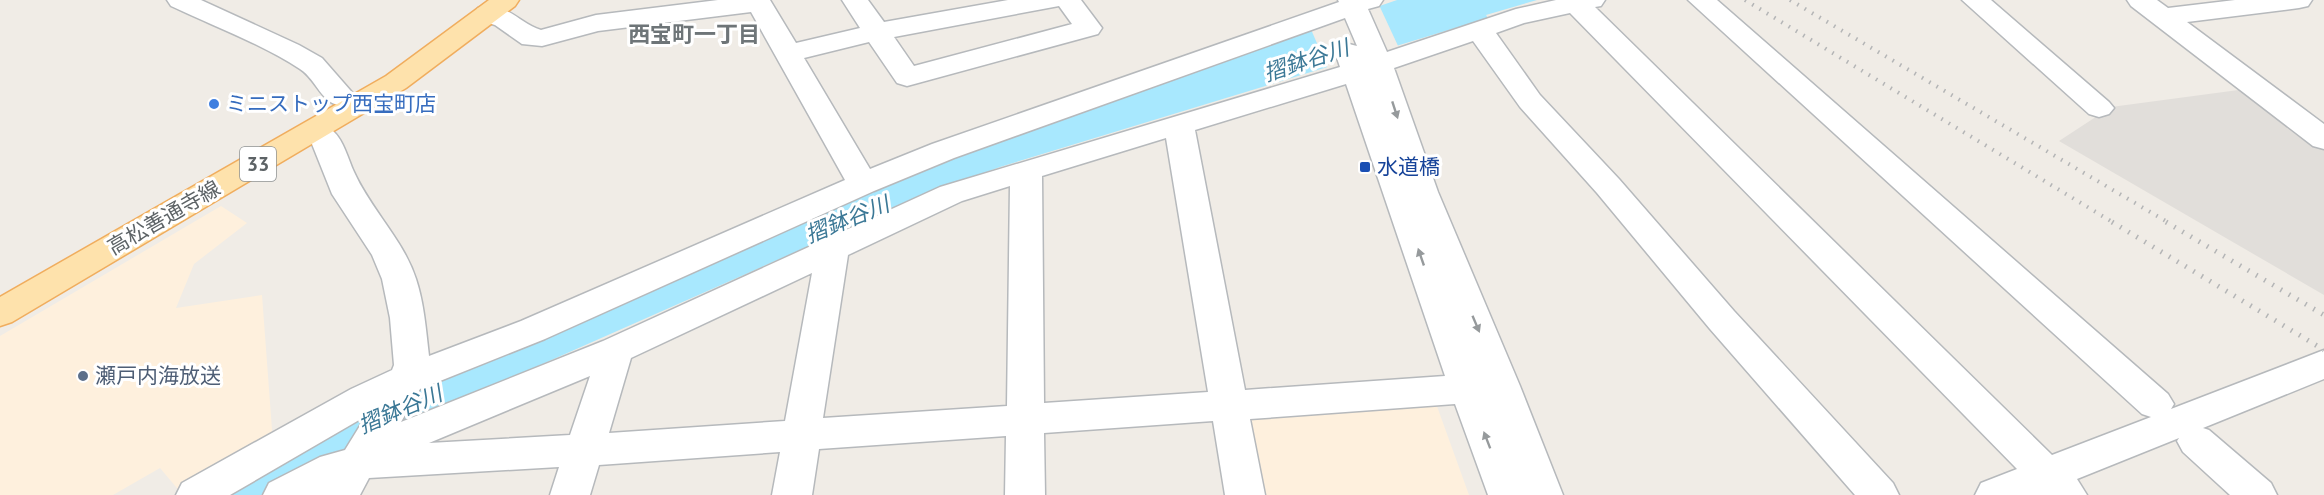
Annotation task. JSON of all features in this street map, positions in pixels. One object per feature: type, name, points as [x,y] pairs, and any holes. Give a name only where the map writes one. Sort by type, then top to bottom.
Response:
[{"type":"main road","name":"高松善通寺線","points":[[0,294],[342,98],[493,5]]},
{"type":"main road","name":"高松善通寺線","points":[[0,313],[396,82],[493,5]]},
{"type":"street","points":[[180,0],[312,64],[342,98]]},
{"type":"street","points":[[855,0],[907,77],[1088,28],[1068,0]]},
{"type":"street","points":[[787,54],[971,7],[1052,0]]},
{"type":"street","points":[[1701,0],[2155,404]]},
{"type":"street","points":[[1974,0],[2099,108]]},
{"type":"street","points":[[2140,0],[2324,139]]},
{"type":"street","points":[[355,467],[411,434],[616,350],[951,194],[1179,124],[1366,63],[1516,17],[1580,1],[2056,484]]},
{"type":"street","points":[[2163,17],[2287,1]]},
{"type":"street","points":[[493,5],[505,19],[532,38],[542,38],[596,23],[758,2],[863,184]]},
{"type":"street","points":[[196,495],[364,399],[533,330],[863,184],[943,151],[1347,7],[1468,389],[1508,495]]},
{"type":"street","points":[[1486,27],[1530,101],[1608,186],[1722,320],[1879,495]]},
{"type":"street","points":[[1366,63],[1502,386],[1543,495]]},
{"type":"street","points":[[1179,124],[1245,495]]},
{"type":"street","points":[[315,131],[325,140],[348,194],[388,253],[399,279],[407,318],[412,365],[403,385],[355,467]]},
{"type":"street","points":[[1025,495],[1026,170]]},
{"type":"street","points":[[792,495],[833,248]]},
{"type":"street","points":[[570,495],[616,350]]},
{"type":"street","points":[[1995,495],[2056,484],[2324,364]]},
{"type":"street","points":[[283,495],[334,468],[1025,418],[1468,389]]},
{"type":"street","points":[[2196,441],[2257,495]]},
{"type":"shaded area","points":[[2246,89],[2324,148],[2324,295],[2059,141],[2111,107]]},
{"type":"shaded area","points":[[221,206],[247,223],[194,264],[176,308],[262,295],[273,443],[182,494],[160,468],[113,495],[0,495],[0,336]]},
{"type":"shaded area","points":[[1434,398],[1469,495],[1260,495],[1246,421],[1257,411]]},
{"type":"water","name":"摺鉢谷川","points":[[1397,0],[1537,0],[1486,15],[1488,18],[1000,167],[929,193],[341,453],[261,495],[205,495],[367,406],[957,152]]},
{"type":"pier","points":[[1379,5],[1399,48],[1328,69],[1310,27]]},
{"type":"railway","points":[[1745,0],[2114,223]]},
{"type":"railway","points":[[1790,0],[2169,223]]},
{"type":"railway","points":[[2112,222],[2324,350]]},
{"type":"railway","points":[[2166,222],[2324,315]]},
{"type":"place","name":"ミニストップ西宝町店","points":[[214,104]]},
{"type":"place","name":"水道橋","points":[[1365,167]]},
{"type":"place","name":"瀬戸内海放送","points":[[83,376]]},
{"type":"district","name":"西宝町一丁目","points":[[694,34]]}]
